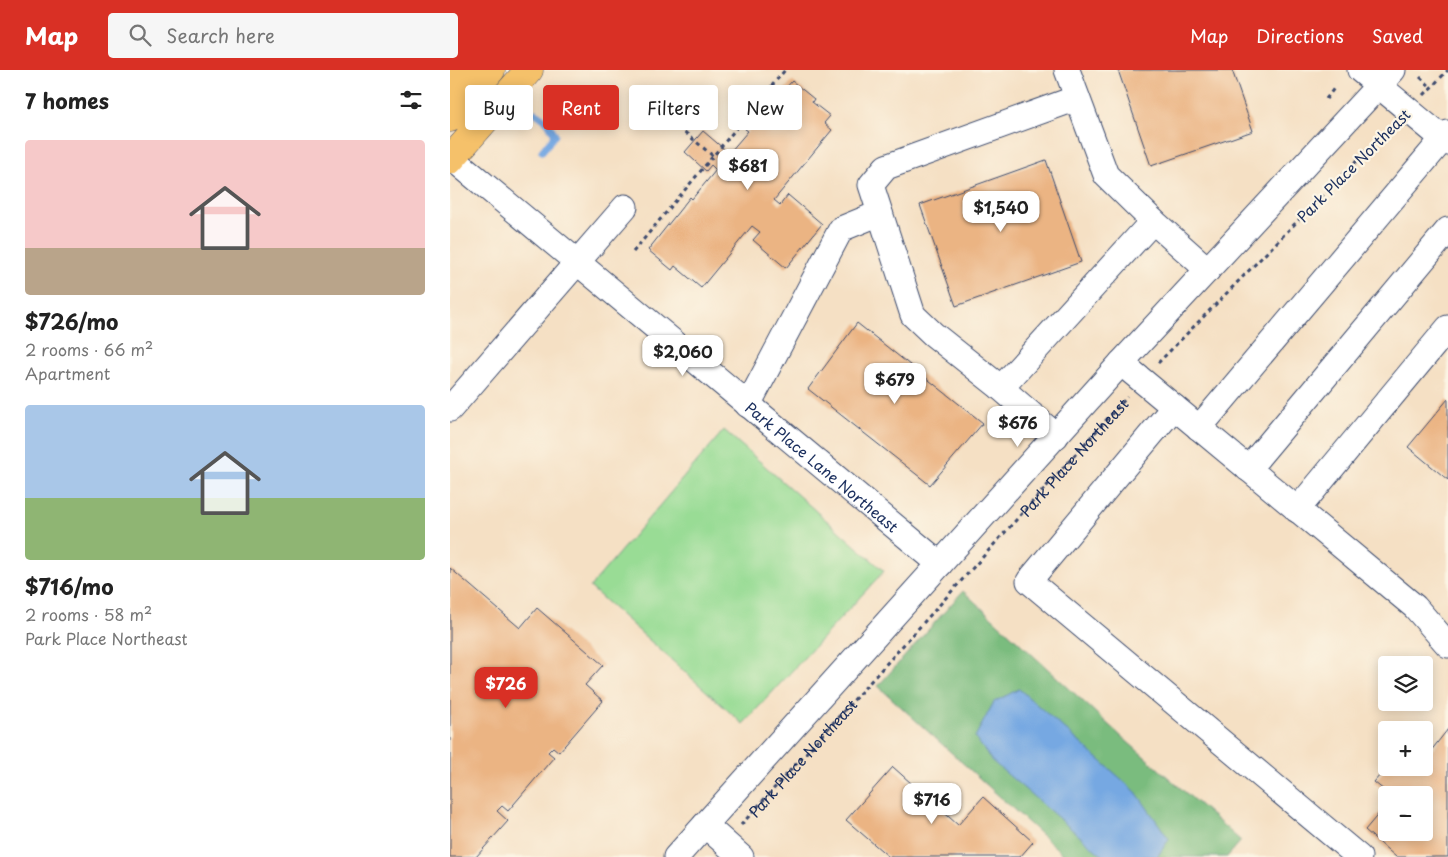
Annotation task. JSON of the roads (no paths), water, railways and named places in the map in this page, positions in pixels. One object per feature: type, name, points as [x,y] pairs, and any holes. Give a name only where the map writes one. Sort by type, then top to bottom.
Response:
[{"type":"highway","points":[[450,84],[462,70]]},
{"type":"highway","points":[[450,118],[491,70]]},
{"type":"highway","points":[[451,156],[529,70]]},
{"type":"street","points":[[1067,70],[1106,175],[1208,270]]},
{"type":"street","points":[[1199,428],[1446,138],[1408,110],[1377,75]]},
{"type":"street","name":"Park Place Northeast","points":[[676,857],[1121,363],[1208,270],[1377,75]]},
{"type":"street","points":[[1056,436],[1001,388],[933,334],[913,315],[871,185],[886,167],[1078,98]]},
{"type":"street","name":"Park Place Lane Northeast","points":[[451,156],[940,564]]},
{"type":"street","points":[[450,409],[625,207]]},
{"type":"street","points":[[748,405],[841,229],[880,213]]},
{"type":"street","points":[[1001,388],[1153,220]]},
{"type":"street","points":[[1248,469],[1448,230]]},
{"type":"street","points":[[1297,510],[1448,328]]},
{"type":"street","points":[[1121,363],[1414,608],[1448,645]]},
{"type":"street","points":[[1174,407],[1029,581],[1359,857]]},
{"type":"street","points":[[705,825],[733,850]]},
{"type":"water","points":[[1019,689],[1136,792],[1169,839],[1157,857],[1104,857],[992,761],[975,737],[994,702]]},
{"type":"waterway","points":[[536,113],[548,122],[555,135],[542,151]]}]
